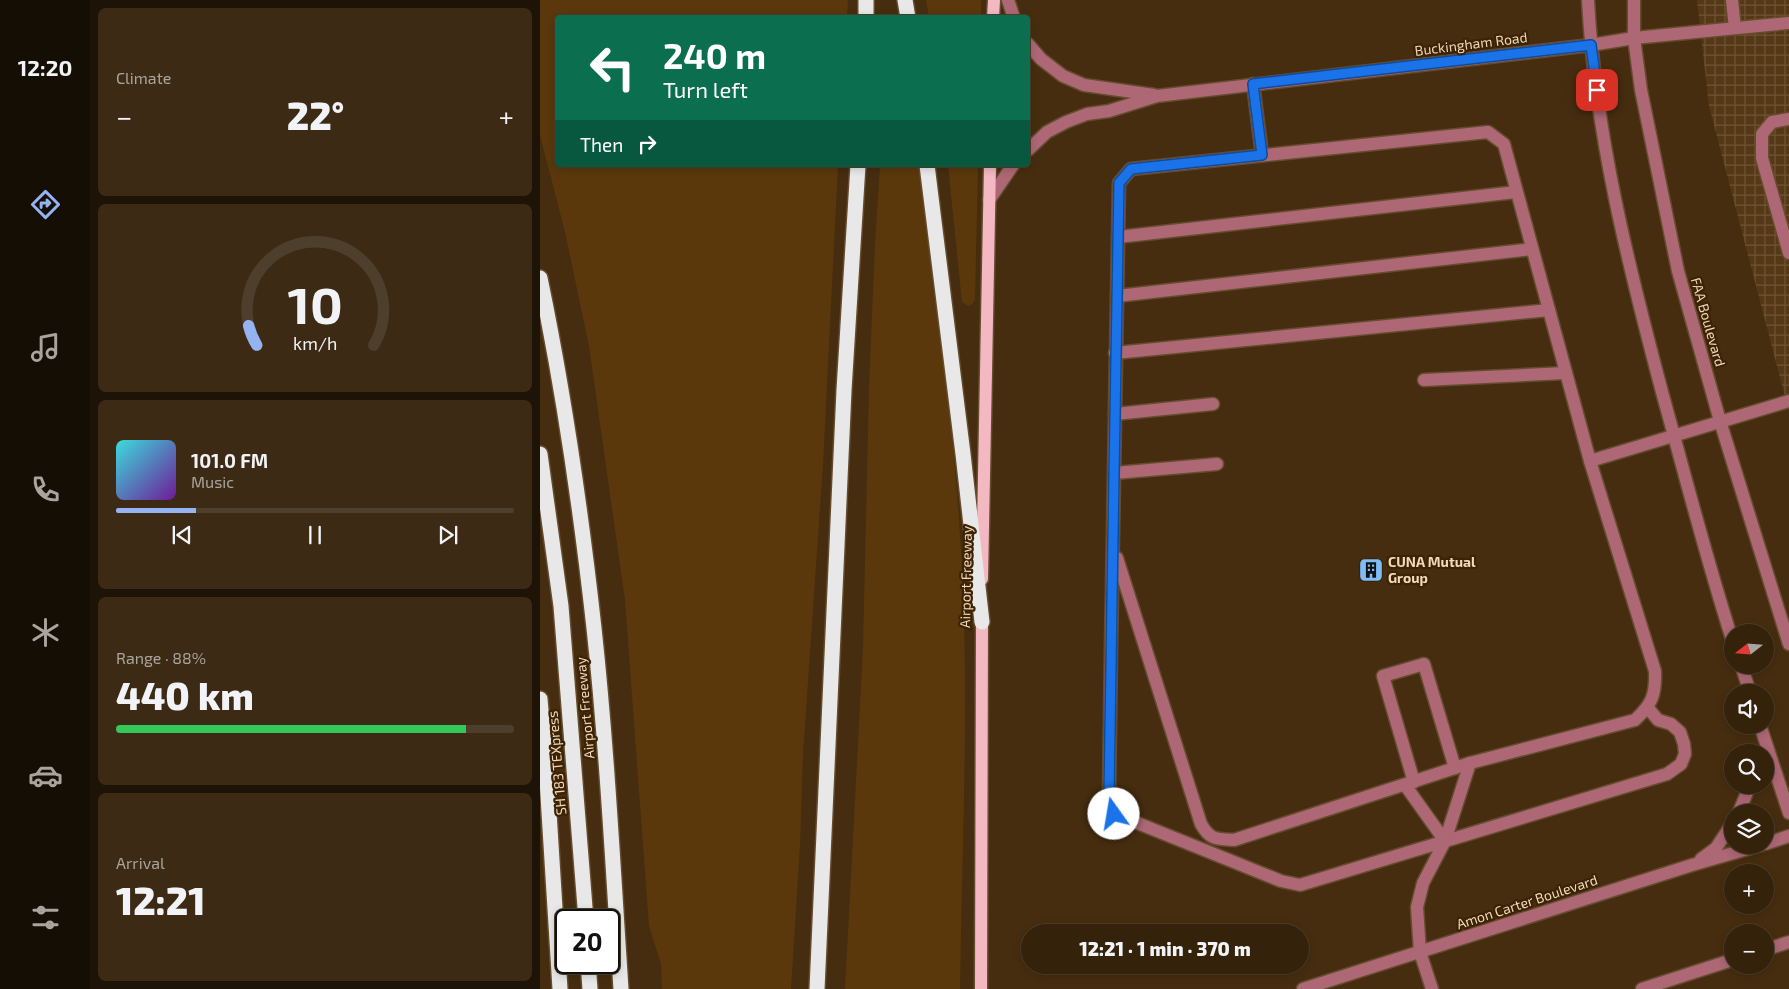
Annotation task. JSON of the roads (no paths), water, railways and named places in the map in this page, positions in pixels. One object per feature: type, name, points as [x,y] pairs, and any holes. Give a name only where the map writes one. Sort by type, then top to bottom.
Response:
[{"type":"highway","points":[[866,0],[866,15]]},
{"type":"highway","points":[[905,0],[908,15]]},
{"type":"highway","points":[[817,989],[844,400],[858,167]]},
{"type":"highway","points":[[927,167],[982,622]]},
{"type":"highway","name":"Airport Freeway","points":[[540,278],[564,408],[581,522],[594,629],[604,740],[621,989]]},
{"type":"highway","name":"SH 183 TEXpress","points":[[540,454],[561,606],[585,909]]},
{"type":"highway","name":"SH 183 TEXpress","points":[[540,699],[560,989]]},
{"type":"highway","points":[[589,974],[590,989]]},
{"type":"main road","points":[[994,0],[994,15]]},
{"type":"main road","name":"Airport Freeway","points":[[981,989],[982,622],[990,167]]},
{"type":"street","points":[[1008,0],[1013,15]]},
{"type":"street","points":[[1588,0],[1591,45],[1612,184],[1636,294],[1710,568],[1727,624]]},
{"type":"street","name":"FAA Boulevard","points":[[1634,0],[1634,38],[1641,90],[1678,271],[1720,420],[1789,644]]},
{"type":"street","points":[[1732,0],[1735,28]]},
{"type":"street","name":"Buckingham Road","points":[[1030,148],[1047,132],[1086,114],[1109,111],[1157,96],[1591,45],[1634,38],[1789,22]]},
{"type":"street","name":"Buckingham Road","points":[[1030,46],[1041,59],[1063,76],[1084,85],[1157,96]]},
{"type":"street","points":[[1253,84],[1262,155]]},
{"type":"street","points":[[1789,119],[1772,122],[1762,134],[1762,158],[1789,253]]},
{"type":"street","points":[[1113,546],[1200,824],[1206,833],[1215,839],[1234,840],[1470,763],[1634,720],[1648,708],[1655,688],[1655,671],[1590,461],[1504,144],[1488,132],[1131,169],[1119,183],[1115,353],[1109,795],[1114,814],[1281,881],[1300,886],[1445,840],[1666,774],[1681,764],[1685,754],[1684,744],[1680,732],[1671,724],[1658,720],[1648,708]]},
{"type":"street","points":[[989,200],[1012,167]]},
{"type":"street","points":[[1118,237],[1516,192]]},
{"type":"street","points":[[1116,296],[1532,249]]},
{"type":"street","points":[[1115,353],[1549,310]]},
{"type":"street","points":[[1424,380],[1566,373]]},
{"type":"street","points":[[1590,461],[1720,420],[1789,401]]},
{"type":"street","points":[[1115,414],[1213,404]]},
{"type":"street","points":[[1114,473],[1217,464]]},
{"type":"street","points":[[1445,840],[1409,784],[1383,676],[1424,664],[1455,768]]},
{"type":"street","points":[[1763,734],[1789,813]]},
{"type":"street","points":[[1763,744],[1765,738]]},
{"type":"street","points":[[1432,989],[1420,952],[1417,907],[1423,883],[1445,840],[1470,763]]},
{"type":"street","points":[[1692,865],[1716,848],[1724,836]]},
{"type":"street","points":[[1774,841],[1789,836]]},
{"type":"street","name":"Amon Carter Boulevard","points":[[1303,989],[1730,854]]},
{"type":"street","points":[[1774,947],[1789,942]]},
{"type":"street","points":[[1642,989],[1724,963]]},
{"type":"place","name":"CUNA Mutual Group","points":[[1371,570]]}]
